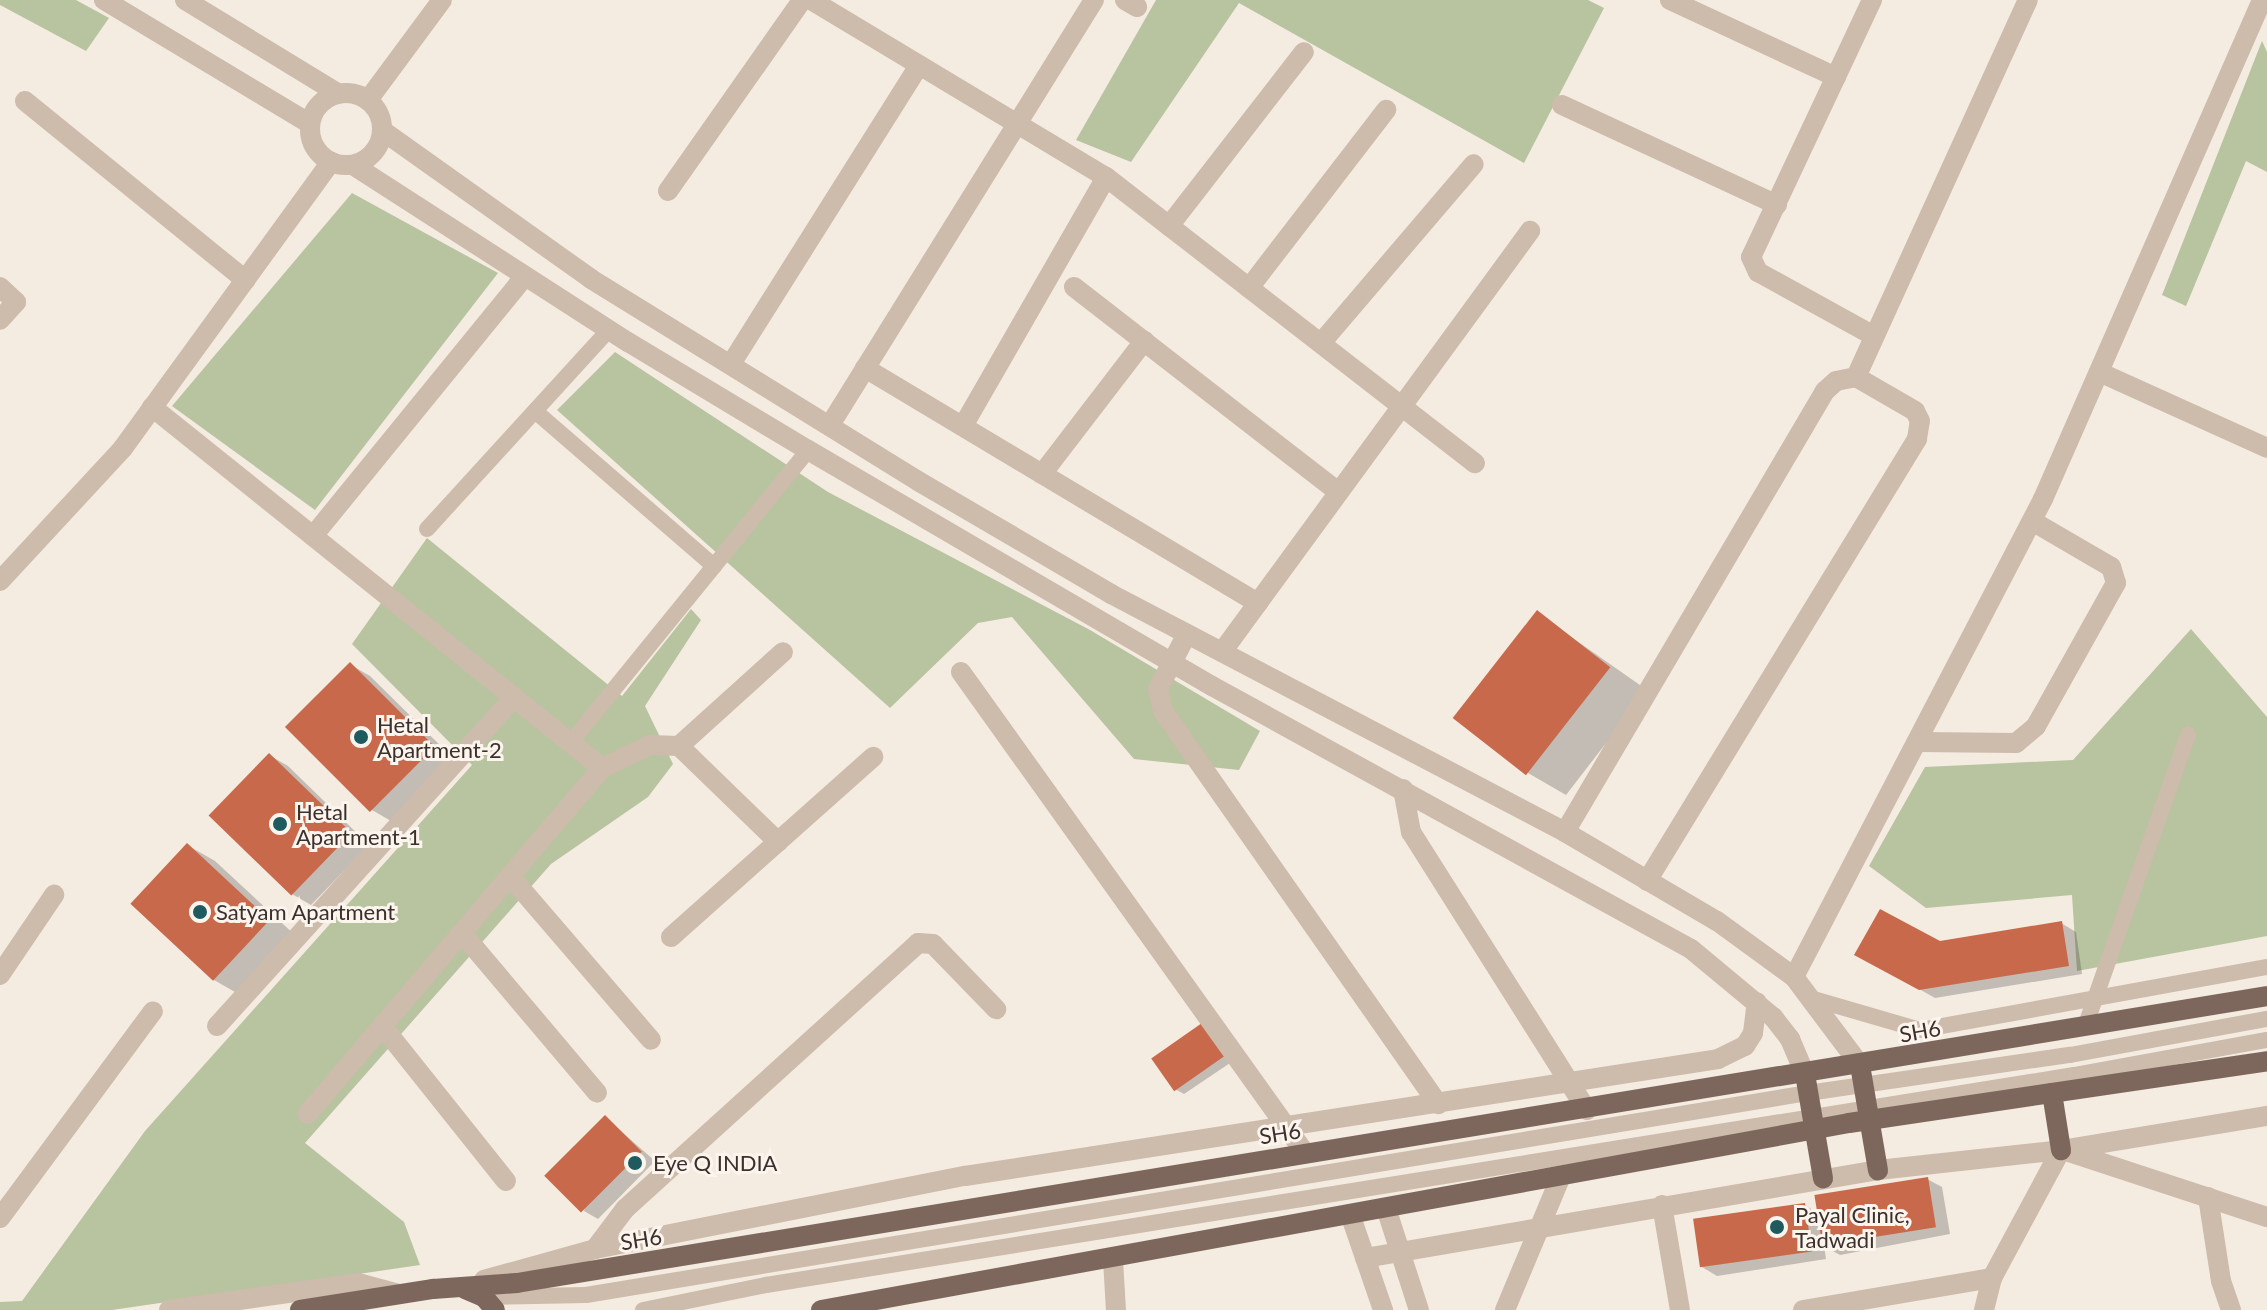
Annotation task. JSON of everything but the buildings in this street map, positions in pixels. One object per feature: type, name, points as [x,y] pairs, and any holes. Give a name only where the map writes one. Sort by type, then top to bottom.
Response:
[{"type":"main road","name":"SH6","points":[[300,1310],[399,1294],[517,1283],[1305,1153],[1587,1110],[1807,1084],[1865,1094],[2085,1027],[2267,996]]},
{"type":"main road","points":[[821,1310],[862,1306],[1561,1176],[1813,1122],[1865,1094],[2052,1093],[2267,1061]]},
{"type":"main road","points":[[1807,1084],[1823,1178]]},
{"type":"main road","points":[[2052,1093],[2061,1150]]},
{"type":"main road","points":[[1865,1094],[1878,1170]]},
{"type":"main road","points":[[461,1287],[490,1303]]},
{"type":"main road","points":[[371,1310],[399,1294]]},
{"type":"street","points":[[104,0],[310,124]]},
{"type":"street","points":[[185,0],[339,94],[368,100],[381,119],[383,131],[373,153],[353,165]]},
{"type":"street","points":[[368,100],[442,0]]},
{"type":"street","points":[[668,191],[802,0]]},
{"type":"street","points":[[811,0],[1106,177],[1475,463]]},
{"type":"street","points":[[830,425],[1015,122],[1094,0]]},
{"type":"street","points":[[1670,0],[1836,77]]},
{"type":"street","points":[[1872,0],[1751,257],[1753,265],[1874,336]]},
{"type":"street","points":[[1856,377],[2028,0]]},
{"type":"street","points":[[1794,977],[2032,521],[2262,0]]},
{"type":"street","points":[[1169,226],[1304,52]]},
{"type":"street","points":[[731,364],[919,65]]},
{"type":"street","points":[[339,94],[322,102],[310,124],[314,147],[331,162],[353,165],[609,330],[1170,661],[1663,931],[1719,968],[1784,1028],[1807,1084]]},
{"type":"street","points":[[25,101],[245,280]]},
{"type":"street","points":[[1562,105],[1777,205]]},
{"type":"street","points":[[1249,288],[1386,110]]},
{"type":"street","points":[[383,131],[591,279],[1030,547],[1187,634],[1565,832],[1717,921],[1794,977],[1810,998],[1865,1094]]},
{"type":"street","points":[[0,581],[123,448],[331,162]]},
{"type":"street","points":[[1321,343],[1474,164]]},
{"type":"street","points":[[963,426],[1106,177]]},
{"type":"street","points":[[1222,652],[1530,231]]},
{"type":"street","points":[[313,536],[525,276]]},
{"type":"street","points":[[0,287],[16,302],[0,320]]},
{"type":"street","points":[[1074,287],[1338,492]]},
{"type":"street","points":[[1042,474],[1144,341]]},
{"type":"street","points":[[865,368],[1258,603]]},
{"type":"street","points":[[2099,372],[2267,448]]},
{"type":"street","points":[[1565,832],[1825,391],[1836,381],[1856,377],[1915,411],[1920,421],[1917,439],[1647,881]]},
{"type":"street","points":[[152,407],[602,768]]},
{"type":"street","points":[[1917,742],[2016,743],[2036,726],[2116,583],[2111,567],[2032,521]]},
{"type":"street","points":[[1187,634],[1170,661],[1158,689],[1163,711],[1438,1104]]},
{"type":"street","points":[[679,746],[783,652]]},
{"type":"street","points":[[961,672],[1305,1153]]},
{"type":"street","points":[[217,1026],[514,697]]},
{"type":"street","points":[[308,1114],[602,768],[650,745],[679,746],[778,842]]},
{"type":"street","points":[[671,937],[873,757]]},
{"type":"street","points":[[1403,789],[1411,832],[1587,1110]]},
{"type":"street","points":[[510,876],[651,1040]]},
{"type":"street","points":[[0,975],[54,895]]},
{"type":"street","points":[[462,933],[597,1093]]},
{"type":"street","points":[[595,1249],[625,1209],[918,943],[927,940],[933,944],[996,1009]]},
{"type":"street","points":[[461,1287],[595,1249],[965,1176],[1438,1104],[1732,1054],[1753,1033],[1757,1002]]},
{"type":"street","points":[[0,1218],[153,1011]]},
{"type":"street","points":[[383,1027],[506,1181]]},
{"type":"street","points":[[1365,1258],[1823,1178],[2061,1150],[2267,1116]]},
{"type":"street","points":[[2061,1150],[2267,1217]]},
{"type":"street","points":[[1984,1310],[1992,1278],[2061,1150]]},
{"type":"street","points":[[1505,1310],[1561,1176]]},
{"type":"street","points":[[2208,1197],[2221,1281],[2231,1310]]},
{"type":"street","points":[[1662,1205],[1680,1310]]},
{"type":"street","points":[[1386,1208],[1419,1310]]},
{"type":"street","points":[[1350,1214],[1383,1310]]},
{"type":"street","points":[[1113,1260],[1116,1310]]},
{"type":"street","points":[[1803,1310],[1992,1278]]},
{"type":"street","points":[[169,1310],[358,1283],[399,1294]]},
{"type":"lane","points":[[427,529],[609,330]]},
{"type":"lane","points":[[535,411],[714,566]]},
{"type":"lane","points":[[571,742],[808,450]]},
{"type":"lane","points":[[2085,1027],[2188,735]]},
{"type":"lane","points":[[1810,998],[1920,1030],[2267,967]]},
{"type":"lane","points":[[1865,1094],[2267,1019]]},
{"type":"lane","points":[[1865,1094],[2074,1075],[2267,1040]]},
{"type":"lane","points":[[490,1303],[586,1295],[1807,1084]]},
{"type":"lane","points":[[643,1310],[766,1285],[1813,1122]]},
{"type":"green space","points":[[0,0],[76,0],[109,18],[86,51],[0,5]]},
{"type":"green space","points":[[1156,0],[1588,0],[1604,8],[1524,163],[1239,3],[1131,162],[1076,140]]},
{"type":"green space","points":[[2262,41],[2267,52],[2267,172],[2246,161],[2186,306],[2162,295]]},
{"type":"green space","points":[[352,193],[498,273],[315,510],[172,406]]},
{"type":"green space","points":[[615,352],[828,492],[1090,630],[1260,731],[1239,770],[1134,759],[1012,617],[978,623],[890,708],[557,410]]},
{"type":"green space","points":[[427,538],[622,696],[691,609],[701,620],[645,706],[673,764],[648,797],[551,864],[305,1143],[404,1222],[420,1265],[112,1310],[0,1310],[0,1302],[22,1301],[145,1131],[472,765],[352,644]]},
{"type":"green space","points":[[2191,629],[2267,717],[2267,936],[2077,971],[2072,895],[1926,908],[1869,866],[1925,767],[2073,760]]},
{"type":"place","name":"Hetal Apartment-2","points":[[361,737]]},
{"type":"place","name":"Hetal Apartment-1","points":[[280,824]]},
{"type":"place","name":"Satyam Apartment","points":[[200,912]]},
{"type":"place","name":"Eye Q INDIA","points":[[635,1163]]},
{"type":"place","name":"Payal Clinic, Tadwadi","points":[[1777,1227]]}]
